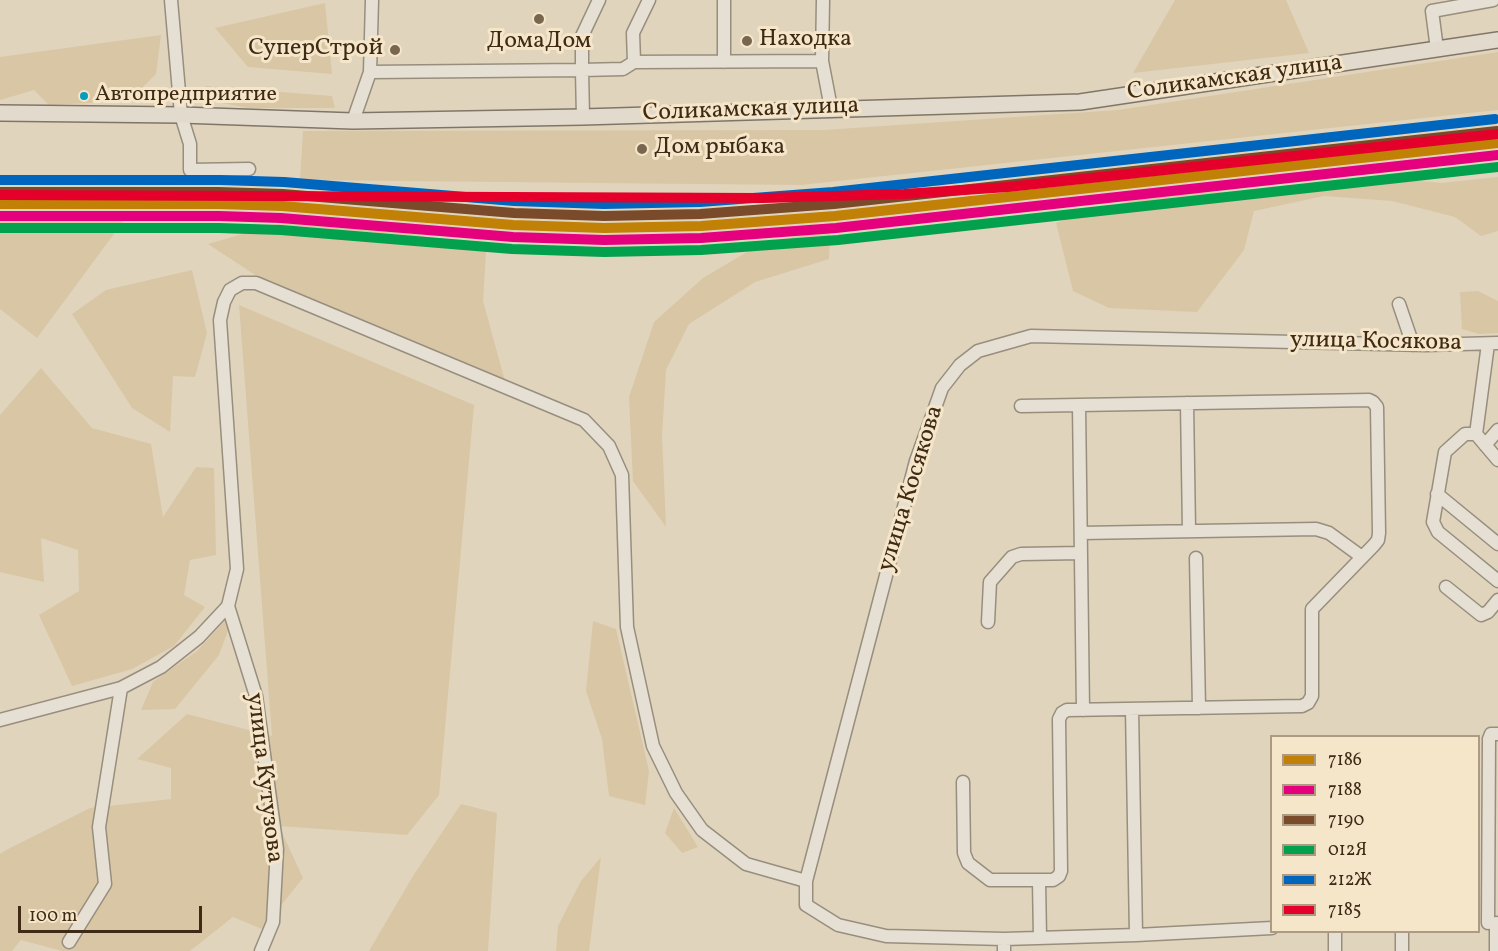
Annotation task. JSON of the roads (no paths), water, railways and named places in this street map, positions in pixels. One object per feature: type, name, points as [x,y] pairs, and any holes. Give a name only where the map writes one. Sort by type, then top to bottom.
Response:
[{"type":"main road","name":"Соликамская улица","points":[[0,113],[181,115],[353,121],[583,117],[1080,102],[1498,40]]},
{"type":"street","points":[[171,0],[181,115],[190,144],[190,171],[249,169]]},
{"type":"street","points":[[353,121],[370,72],[372,0]]},
{"type":"street","points":[[634,62],[633,33],[649,0]]},
{"type":"street","points":[[724,0],[724,62]]},
{"type":"street","points":[[823,0],[822,61],[831,108]]},
{"type":"street","points":[[1437,50],[1432,10],[1493,0]]},
{"type":"street","points":[[583,117],[582,36],[595,2]]},
{"type":"street","points":[[370,72],[623,69],[634,62],[822,61]]},
{"type":"street","points":[[0,720],[121,688],[161,667],[199,637],[228,606],[237,569],[220,320],[224,302],[230,290],[242,284],[256,283],[584,420],[609,446],[622,475],[627,627],[653,746],[676,793],[702,830],[746,864],[806,881]]},
{"type":"street","points":[[1399,304],[1413,345]]},
{"type":"street","name":"улица Косякова","points":[[1004,945],[869,933],[838,925],[806,905],[806,881],[916,461],[942,388],[960,365],[978,351],[1031,336],[1413,345],[1493,344]]},
{"type":"street","points":[[1493,344],[1476,434],[1498,460]]},
{"type":"street","points":[[963,782],[964,853],[968,863],[990,880],[1053,880],[1059,876],[1061,871],[1059,719],[1062,713],[1067,710],[1302,706],[1308,703],[1312,696],[1311,609],[1378,540],[1377,407],[1369,400],[1021,406]]},
{"type":"street","points":[[1187,403],[1189,531]]},
{"type":"street","points":[[1079,405],[1083,710]]},
{"type":"street","points":[[1485,445],[1498,430]]},
{"type":"street","points":[[1476,434],[1465,434],[1445,452],[1433,517],[1434,528],[1498,581]]},
{"type":"street","points":[[1437,494],[1498,543]]},
{"type":"street","points":[[1081,533],[1316,529],[1329,533],[1362,556]]},
{"type":"street","points":[[988,622],[990,582],[1012,557],[1021,554],[1081,553]]},
{"type":"street","points":[[1196,558],[1200,708]]},
{"type":"street","points":[[1446,586],[1481,615],[1488,612],[1498,600]]},
{"type":"street","name":"улица Кутузова","points":[[228,606],[256,696],[277,849],[273,922],[261,951]]},
{"type":"street","points":[[69,942],[105,884],[99,827],[121,688]]},
{"type":"street","points":[[1132,709],[1136,935]]},
{"type":"street","points":[[1496,951],[1490,923],[1493,815],[1489,739],[1491,734],[1498,734]]},
{"type":"street","points":[[1039,880],[1040,938]]},
{"type":"street","points":[[1004,945],[1040,938],[1270,928]]},
{"type":"street","points":[[1335,933],[1335,951]]},
{"type":"street","points":[[1402,933],[1402,951]]},
{"type":"place","name":"ДомаДом","points":[[539,19]]},
{"type":"place","name":"Находка","points":[[747,41]]},
{"type":"place","name":"СуперСтрой","points":[[395,50]]},
{"type":"place","name":"Автопредприятие","points":[[84,96]]},
{"type":"place","name":"Дом рыбака","points":[[642,149]]}]
